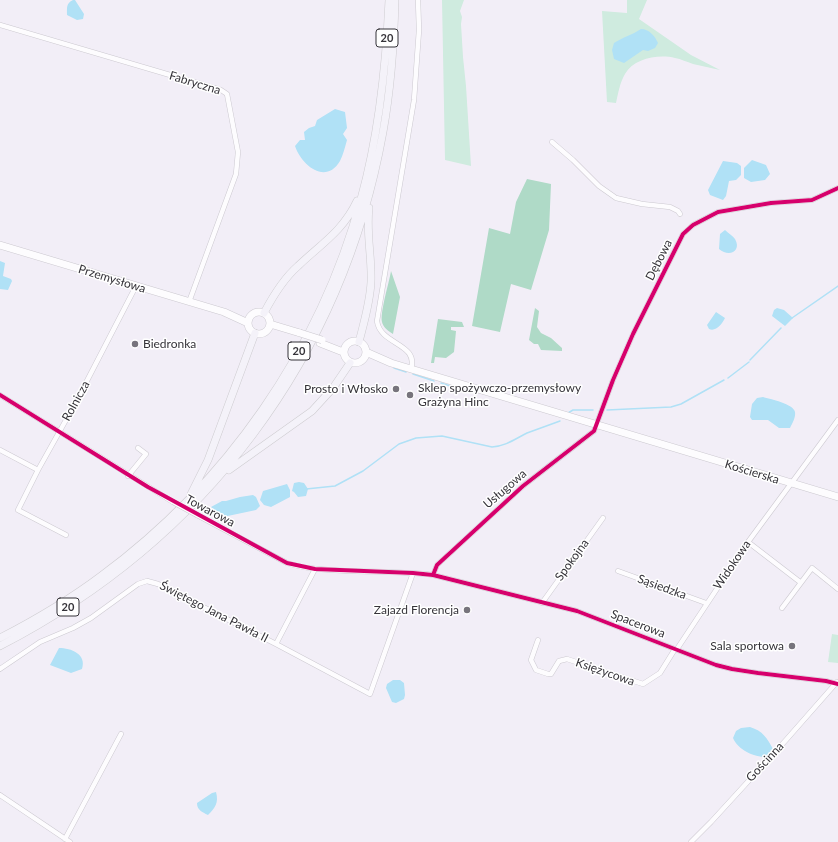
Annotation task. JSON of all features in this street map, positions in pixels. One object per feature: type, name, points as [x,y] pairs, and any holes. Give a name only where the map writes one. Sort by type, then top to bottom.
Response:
[{"type":"main road","name":"20","points":[[0,638],[50,610],[101,576],[151,536],[223,462],[270,398],[299,352],[334,278],[369,181],[382,92],[389,0]]},
{"type":"main road","name":"20","points":[[0,646],[68,607],[120,570],[155,541],[185,514],[219,477],[276,402],[314,338],[332,301],[352,250],[369,181],[384,131],[393,51],[395,0]]},
{"type":"main road","points":[[264,313],[289,274],[342,226],[369,181]]},
{"type":"main road","points":[[359,342],[370,297],[371,280],[368,227],[369,181]]},
{"type":"main road","name":"Przemysłowa","points":[[0,245],[249,320]]},
{"type":"main road","points":[[258,312],[264,313],[269,317],[269,326],[261,334],[255,333],[251,330],[249,320],[258,312]]},
{"type":"main road","points":[[269,326],[344,349]]},
{"type":"main road","points":[[190,497],[191,492],[208,460],[255,333]]},
{"type":"main road","points":[[350,342],[359,342],[364,346],[365,355],[356,363],[350,362],[345,358],[344,349],[350,342]]},
{"type":"main road","points":[[365,355],[411,369]]},
{"type":"main road","points":[[219,477],[312,411],[333,388],[350,362]]},
{"type":"main road","name":"Kościerska","points":[[411,369],[838,497]]},
{"type":"street","points":[[411,369],[413,362],[410,353],[382,333],[378,326],[377,320],[414,100],[417,68],[418,0]]},
{"type":"street","name":"Fabryczna","points":[[0,25],[222,90],[228,94],[238,152],[236,174],[189,302]]},
{"type":"street","points":[[552,142],[573,160],[599,186],[616,198],[642,204],[670,207],[678,211],[680,214]]},
{"type":"street","name":"Dębowa","points":[[596,425],[633,334],[683,234],[693,225],[718,212],[771,203],[812,200],[838,188]]},
{"type":"street","name":"Rolnicza","points":[[66,535],[18,510],[38,470],[80,395],[136,286]]},
{"type":"street","name":"Towarowa","points":[[0,395],[172,502],[287,563],[316,569],[433,575]]},
{"type":"street","name":"Widokowa","points":[[676,649],[748,542],[790,483],[838,420]]},
{"type":"street","name":"Usługowa","points":[[433,575],[436,566],[504,503],[523,486],[594,431],[596,425]]},
{"type":"street","points":[[128,476],[146,454],[138,448]]},
{"type":"street","points":[[0,450],[38,470]]},
{"type":"street","name":"Spokojna","points":[[542,603],[603,518]]},
{"type":"street","points":[[748,542],[800,582]]},
{"type":"street","points":[[782,608],[812,568],[838,589]]},
{"type":"street","points":[[276,644],[316,569]]},
{"type":"street","name":"Sąsiedzka","points":[[618,571],[706,603]]},
{"type":"street","name":"Świętego Jana Pawła II","points":[[0,669],[40,642],[81,624],[134,586],[147,581],[158,584],[370,694],[413,573]]},
{"type":"street","name":"Spacerowa","points":[[433,575],[577,612],[716,665],[732,669],[837,683]]},
{"type":"street","name":"Księżycowa","points":[[538,640],[531,660],[536,670],[551,674],[559,661],[564,658],[643,684],[660,673],[676,649]]},
{"type":"street","name":"Gościnna","points":[[691,842],[711,822],[837,683]]},
{"type":"street","points":[[65,839],[121,734]]},
{"type":"street","points":[[0,795],[70,842]]},
{"type":"green space","points":[[442,0],[464,0],[460,11],[462,17],[461,24],[471,166],[445,160]]},
{"type":"green space","points":[[627,0],[647,0],[639,19],[691,55],[720,70],[669,57],[647,58],[634,64],[625,74],[620,84],[616,103],[607,102],[602,11],[627,13]]},
{"type":"green space","points":[[527,179],[551,184],[549,230],[531,290],[511,284],[500,332],[472,326],[489,228],[510,234],[516,202]]},
{"type":"green space","points":[[391,271],[400,297],[393,334],[383,326],[382,322],[383,305]]},
{"type":"green space","points":[[535,308],[539,311],[537,327],[541,333],[551,338],[562,348],[562,351],[541,350],[538,344],[534,344],[529,340]]},
{"type":"green space","points":[[438,319],[462,322],[464,327],[451,327],[451,330],[456,331],[454,352],[446,358],[435,357],[434,363],[431,363]]},
{"type":"green space","points":[[832,634],[838,635],[838,663],[828,662]]},
{"type":"water","points":[[75,0],[84,14],[83,19],[77,20],[67,15],[68,4]]},
{"type":"water","points":[[641,29],[651,33],[655,38],[658,43],[655,48],[648,51],[643,50],[624,63],[614,59],[612,50],[614,43]]},
{"type":"water","points":[[335,109],[345,112],[347,128],[343,134],[347,140],[340,161],[334,168],[327,172],[321,172],[314,170],[302,159],[295,146],[300,140],[305,140],[304,132],[315,126],[317,120]]},
{"type":"water","points":[[752,160],[766,165],[770,174],[765,180],[751,182],[744,178],[744,168]]},
{"type":"water","points":[[723,161],[737,163],[741,166],[741,175],[736,180],[729,181],[726,196],[723,200],[710,195],[708,190]]},
{"type":"water","points":[[725,230],[737,243],[736,250],[730,253],[723,252],[719,249],[720,234]]},
{"type":"water","points":[[0,261],[5,263],[3,276],[11,279],[12,281],[8,290],[0,289]]},
{"type":"water","points":[[777,308],[784,310],[793,318],[785,326],[772,316],[774,310]]},
{"type":"water","points":[[716,312],[725,318],[720,325],[712,330],[709,329],[707,325]]},
{"type":"water","points":[[763,397],[781,402],[794,409],[795,416],[790,428],[779,428],[768,420],[752,420],[750,417],[752,404],[757,398]]},
{"type":"water","points":[[294,483],[304,483],[308,489],[306,496],[298,497],[292,491]]},
{"type":"water","points":[[287,484],[290,490],[290,497],[271,507],[264,505],[260,500],[263,491]]},
{"type":"water","points":[[253,495],[256,497],[260,506],[256,510],[223,517],[211,507],[222,501]]},
{"type":"water","points":[[59,648],[68,649],[77,653],[82,659],[82,669],[71,673],[50,665]]},
{"type":"water","points":[[393,680],[400,680],[404,683],[404,699],[396,703],[392,702],[386,688],[387,684]]},
{"type":"water","points":[[750,727],[764,735],[769,741],[773,749],[766,757],[756,756],[747,752],[735,742],[733,738],[736,731],[741,728]]},
{"type":"water","points":[[216,792],[216,805],[213,810],[208,815],[202,812],[197,803]]},
{"type":"waterway","points":[[792,318],[838,286]]},
{"type":"waterway","points":[[750,360],[781,328]]},
{"type":"waterway","points":[[728,378],[749,362]]},
{"type":"waterway","points":[[394,368],[406,372]]},
{"type":"waterway","points":[[413,374],[434,381]]},
{"type":"waterway","points":[[607,410],[671,407],[681,404],[724,380]]},
{"type":"waterway","points":[[441,383],[469,392]]},
{"type":"waterway","points":[[568,413],[573,410],[593,410]]},
{"type":"waterway","points":[[306,489],[335,486],[363,471],[399,444],[416,438],[442,436],[492,447],[506,444],[527,433],[560,421]]},
{"type":"cycle path","points":[[433,575],[437,565],[523,486],[594,431],[613,380],[633,334],[683,234],[693,225],[718,212],[771,203],[812,200],[838,188]]},
{"type":"cycle path","points":[[0,395],[148,487],[287,563],[315,569],[433,575],[577,611],[716,665],[732,669],[826,681],[838,684]]},
{"type":"place","name":"Biedronka","points":[[135,344]]},
{"type":"place","name":"Prosto i Włosko","points":[[396,389]]},
{"type":"place","name":"Sklep spożywczo-przemysłowy Grażyna Hinc","points":[[410,395]]},
{"type":"place","name":"Zajazd Florencja","points":[[467,610]]},
{"type":"place","name":"Sala sportowa","points":[[792,646]]}]
